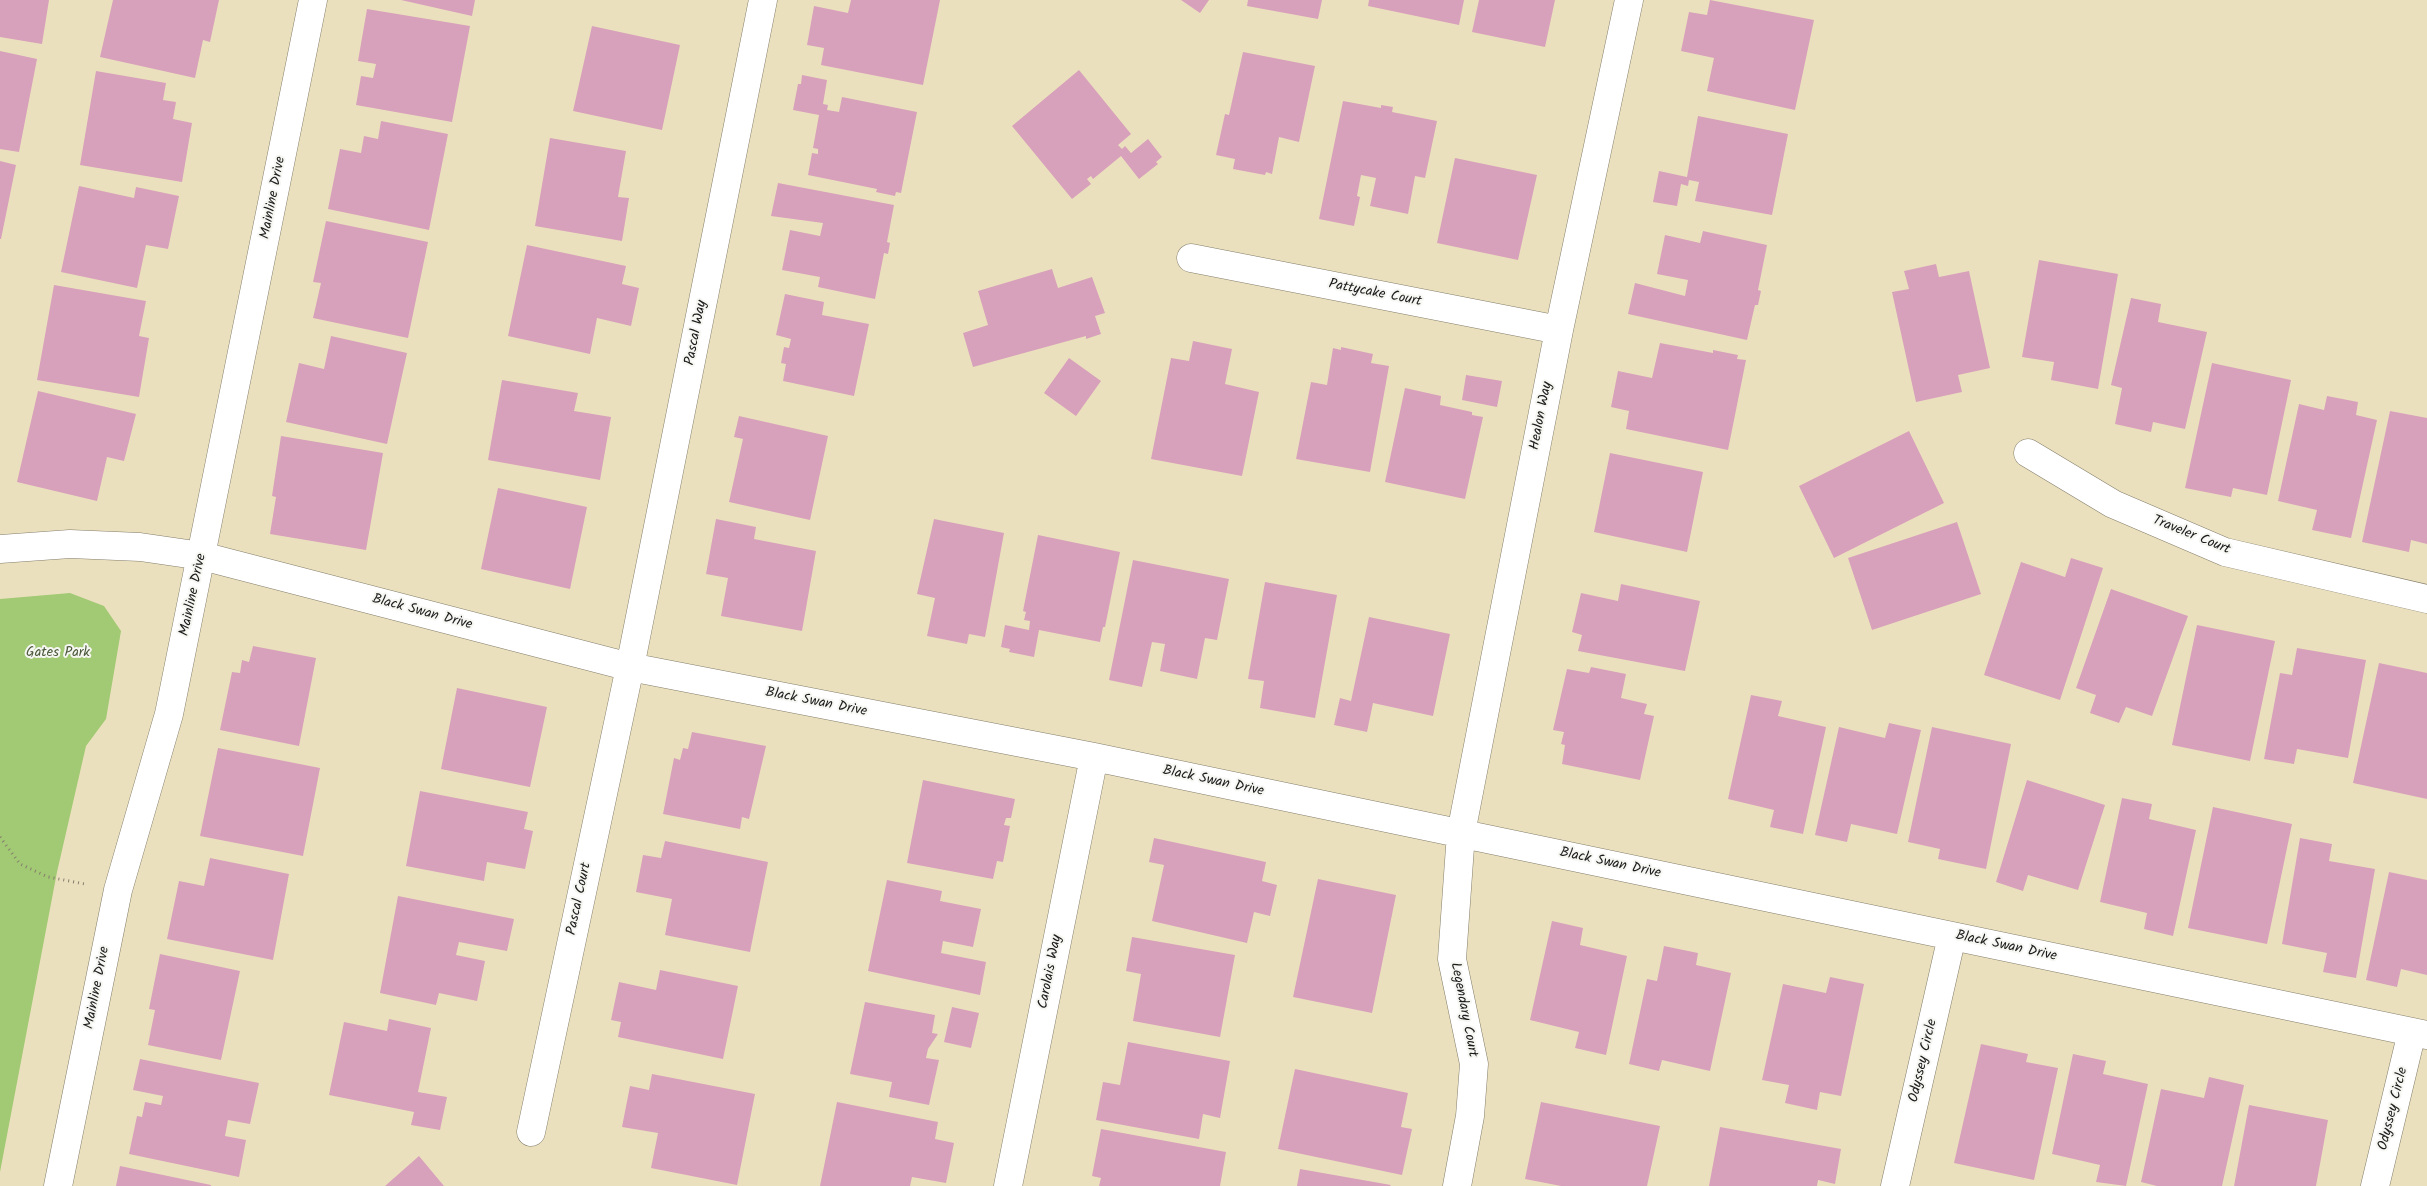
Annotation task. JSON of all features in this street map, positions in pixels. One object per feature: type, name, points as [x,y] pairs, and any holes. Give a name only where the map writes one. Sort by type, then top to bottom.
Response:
[{"type":"street","name":"Mainline Drive","points":[[58,1186],[118,890],[169,714],[313,0]]},
{"type":"street","name":"Pascal Way","points":[[630,667],[763,0]]},
{"type":"street","name":"Healon Way","points":[[1461,833],[1559,330],[1629,0]]},
{"type":"street","name":"Pattycake Court","points":[[1191,258],[1559,330]]},
{"type":"street","name":"Traveler Court","points":[[2028,453],[2113,504],[2225,552],[2427,599]]},
{"type":"street","name":"Black Swan Drive","points":[[0,549],[78,545],[140,547],[202,556],[630,667],[1094,757],[2420,1034]]},
{"type":"street","name":"Pascal Court","points":[[531,1132],[630,667]]},
{"type":"street","name":"Carolais Way","points":[[1008,1186],[1094,757]]},
{"type":"street","name":"Legendary Court","points":[[1457,1186],[1470,1116],[1474,1064],[1452,959],[1461,833]]},
{"type":"street","name":"Odyssey Circle","points":[[1895,1186],[1952,936]]},
{"type":"street","name":"Odyssey Circle","points":[[2375,1186],[2420,1034]]},
{"type":"path","points":[[0,837],[20,864],[48,877],[118,890]]},
{"type":"green space","name":"Gates Park","points":[[70,593],[104,606],[121,631],[106,719],[86,746],[57,872],[0,1172],[0,599]]},
{"type":"building","points":[[0,0],[49,0],[42,44],[0,37]]},
{"type":"building","points":[[113,0],[219,0],[210,42],[203,40],[195,78],[100,57]]},
{"type":"building","points":[[401,0],[475,0],[472,16]]},
{"type":"building","points":[[851,0],[940,0],[923,85],[821,65],[824,48],[807,45],[814,6],[848,13]]},
{"type":"building","points":[[1181,0],[1209,0],[1200,13]]},
{"type":"building","points":[[1248,0],[1322,0],[1318,19],[1247,6]]},
{"type":"building","points":[[1369,0],[1464,0],[1459,25],[1368,6]]},
{"type":"building","points":[[1479,0],[1555,0],[1545,47],[1472,32]]},
{"type":"building","points":[[1710,0],[1814,20],[1795,110],[1707,91],[1714,58],[1681,51],[1689,12],[1707,15]]},
{"type":"building","points":[[367,9],[470,26],[452,122],[356,105],[361,76],[373,78],[376,64],[358,61]]},
{"type":"building","points":[[592,26],[680,45],[662,130],[573,111]]},
{"type":"building","points":[[0,51],[37,59],[19,152],[0,149]]},
{"type":"building","points":[[1243,52],[1315,66],[1299,142],[1279,137],[1272,174],[1266,172],[1265,175],[1233,169],[1235,159],[1216,155],[1225,114],[1229,115]]},
{"type":"building","points":[[1079,70],[1131,134],[1118,145],[1122,149],[1125,146],[1131,153],[1148,139],[1162,157],[1156,162],[1158,164],[1139,179],[1121,156],[1093,179],[1091,176],[1087,179],[1091,184],[1072,199],[1012,126]]},
{"type":"building","points":[[96,71],[166,83],[163,100],[176,102],[173,119],[192,123],[182,182],[80,165]]},
{"type":"building","points":[[802,75],[827,80],[823,104],[828,105],[827,110],[839,112],[842,97],[917,112],[901,193],[896,192],[895,196],[876,192],[877,189],[808,175],[812,153],[818,154],[818,149],[813,148],[819,115],[793,110],[798,84],[801,84]]},
{"type":"building","points":[[1343,101],[1381,108],[1381,105],[1393,107],[1392,112],[1437,121],[1425,178],[1415,176],[1408,214],[1370,206],[1376,178],[1361,175],[1357,196],[1360,197],[1354,226],[1319,219]]},
{"type":"building","points":[[1698,116],[1788,134],[1772,215],[1695,201],[1699,182],[1689,180],[1688,186],[1681,184],[1677,206],[1653,202],[1659,171],[1687,177]]},
{"type":"building","points":[[381,121],[448,134],[429,230],[328,209],[340,149],[361,153],[364,136],[378,139]]},
{"type":"building","points":[[550,138],[626,151],[618,197],[629,198],[622,241],[535,226]]},
{"type":"building","points":[[1455,158],[1537,175],[1518,260],[1437,243]]},
{"type":"building","points":[[0,161],[16,165],[1,239],[0,239]]},
{"type":"building","points":[[778,183],[894,205],[887,242],[890,243],[888,254],[884,253],[875,299],[818,287],[820,277],[782,270],[790,230],[820,236],[823,223],[771,216]]},
{"type":"building","points":[[79,186],[134,198],[136,187],[179,196],[168,249],[146,245],[137,288],[61,272]]},
{"type":"building","points":[[326,221],[428,242],[408,338],[313,318],[321,283],[313,282]]},
{"type":"building","points":[[1703,231],[1767,245],[1758,290],[1761,291],[1758,305],[1755,305],[1747,340],[1628,314],[1635,283],[1685,296],[1688,280],[1657,274],[1665,235],[1700,243]]},
{"type":"building","points":[[527,245],[626,266],[622,284],[639,288],[631,326],[597,318],[590,354],[508,336]]},
{"type":"building","points":[[2039,260],[2118,274],[2098,389],[2051,380],[2054,362],[2022,357]]},
{"type":"building","points":[[1936,264],[1939,277],[1969,271],[1990,368],[1958,375],[1962,392],[1916,402],[1892,292],[1909,289],[1904,271]]},
{"type":"building","points":[[1052,269],[1058,288],[1092,277],[1105,313],[1095,316],[1101,334],[1086,339],[1086,336],[973,367],[963,333],[988,325],[978,291]]},
{"type":"building","points":[[54,285],[146,301],[139,336],[149,338],[139,397],[37,380]]},
{"type":"building","points":[[785,294],[824,302],[822,315],[869,324],[854,396],[783,381],[786,364],[781,363],[784,347],[789,348],[791,339],[776,335]]},
{"type":"building","points":[[2131,298],[2161,304],[2158,322],[2207,332],[2185,429],[2153,422],[2151,432],[2115,424],[2122,388],[2111,385]]},
{"type":"building","points":[[331,336],[407,353],[387,444],[286,422],[299,363],[324,369]]},
{"type":"building","points":[[1193,341],[1232,349],[1225,384],[1259,392],[1242,476],[1151,459],[1171,358],[1189,361]]},
{"type":"building","points":[[1660,343],[1713,353],[1713,350],[1738,355],[1737,359],[1746,360],[1728,450],[1626,429],[1629,411],[1611,407],[1618,371],[1652,378]]},
{"type":"building","points":[[1341,347],[1373,354],[1371,363],[1389,366],[1370,472],[1296,459],[1311,382],[1327,385],[1333,348],[1341,350]]},
{"type":"building","points":[[1069,358],[1101,381],[1076,416],[1044,393]]},
{"type":"building","points":[[2212,363],[2291,380],[2267,495],[2233,488],[2231,497],[2185,488]]},
{"type":"building","points":[[1466,375],[1502,381],[1497,407],[1462,400]]},
{"type":"building","points":[[502,380],[578,393],[574,411],[611,417],[600,480],[488,460]]},
{"type":"building","points":[[1405,388],[1441,396],[1440,405],[1472,412],[1472,415],[1483,417],[1465,499],[1385,482]]},
{"type":"building","points":[[38,391],[136,414],[124,461],[107,457],[97,501],[17,482]]},
{"type":"building","points":[[2327,396],[2358,402],[2356,415],[2377,420],[2351,538],[2312,530],[2317,510],[2278,501],[2299,404],[2324,410]]},
{"type":"building","points":[[2390,411],[2427,418],[2427,544],[2411,540],[2409,552],[2362,542]]},
{"type":"building","points":[[739,416],[828,436],[810,520],[729,502],[743,439],[734,437]]},
{"type":"building","points":[[1909,431],[1944,503],[1834,558],[1799,486]]},
{"type":"building","points":[[281,436],[383,453],[366,550],[270,534],[276,497],[272,496]]},
{"type":"building","points":[[1610,453],[1703,472],[1687,552],[1594,532]]},
{"type":"building","points":[[498,488],[587,507],[570,589],[481,569]]},
{"type":"building","points":[[716,519],[756,527],[754,539],[816,551],[802,631],[721,616],[728,578],[706,574]]},
{"type":"building","points":[[934,519],[1004,533],[985,637],[969,634],[967,644],[927,636],[935,598],[917,594]]},
{"type":"building","points":[[1957,522],[1981,594],[1872,630],[1848,558]]},
{"type":"building","points":[[1038,535],[1120,552],[1105,627],[1103,627],[1100,642],[1039,630],[1034,657],[1009,652],[1010,649],[1001,647],[1005,625],[1029,630],[1030,621],[1024,620],[1026,612],[1023,611]]},
{"type":"building","points":[[2071,558],[2103,568],[2060,700],[1984,675],[2021,562],[2065,577]]},
{"type":"building","points":[[1133,560],[1229,579],[1217,640],[1205,638],[1197,679],[1160,671],[1165,644],[1152,642],[1142,687],[1109,680]]},
{"type":"building","points":[[1265,582],[1337,595],[1315,718],[1260,708],[1264,681],[1248,679]]},
{"type":"building","points":[[1621,584],[1700,601],[1685,671],[1578,651],[1582,635],[1572,632],[1581,593],[1618,601]]},
{"type":"building","points":[[2111,589],[2188,616],[2152,716],[2126,707],[2119,723],[2090,713],[2096,695],[2076,688]]},
{"type":"building","points":[[1369,617],[1450,634],[1433,716],[1373,703],[1367,732],[1334,725],[1340,698],[1351,701]]},
{"type":"building","points":[[2197,625],[2275,641],[2250,761],[2172,745]]},
{"type":"building","points":[[253,646],[316,658],[299,746],[220,730],[232,672],[240,673],[242,660],[249,662]]},
{"type":"building","points":[[2297,648],[2366,660],[2348,758],[2297,749],[2294,764],[2264,759],[2280,673],[2292,675]]},
{"type":"building","points":[[2379,663],[2427,673],[2427,799],[2353,783]]},
{"type":"building","points":[[1591,667],[1626,674],[1621,698],[1647,704],[1644,714],[1654,716],[1640,780],[1562,764],[1565,745],[1561,744],[1564,732],[1553,730],[1567,669],[1589,673]]},
{"type":"building","points":[[457,688],[547,707],[530,787],[441,769]]},
{"type":"building","points":[[1751,695],[1782,701],[1778,716],[1826,727],[1803,834],[1770,827],[1774,810],[1728,799]]},
{"type":"building","points":[[1889,723],[1921,730],[1897,834],[1851,824],[1847,842],[1815,835],[1839,727],[1885,738]]},
{"type":"building","points":[[1932,727],[2011,744],[1986,869],[1938,859],[1940,849],[1908,842]]},
{"type":"building","points":[[692,732],[766,746],[749,819],[742,817],[740,829],[663,814],[674,758],[680,760],[683,748],[688,749]]},
{"type":"building","points":[[218,748],[320,768],[303,856],[200,836]]},
{"type":"building","points":[[923,780],[1015,799],[1011,818],[1006,818],[1004,825],[1010,826],[1003,862],[997,861],[993,879],[907,863]]},
{"type":"building","points":[[2027,780],[2105,805],[2078,890],[2028,875],[2023,891],[1996,882]]},
{"type":"building","points":[[420,791],[528,812],[524,829],[533,831],[525,869],[487,862],[484,881],[406,866]]},
{"type":"building","points":[[2122,798],[2152,804],[2149,819],[2196,830],[2173,936],[2144,929],[2147,913],[2100,902]]},
{"type":"building","points":[[2213,807],[2292,824],[2267,944],[2188,928]]},
{"type":"building","points":[[1154,838],[1266,862],[1262,881],[1277,885],[1270,916],[1254,912],[1247,943],[1152,921],[1164,865],[1149,862]]},
{"type":"building","points":[[2300,838],[2332,844],[2329,861],[2375,869],[2356,978],[2323,972],[2327,953],[2282,944]]},
{"type":"building","points":[[665,841],[768,862],[750,952],[665,935],[672,899],[636,892],[643,855],[661,858]]},
{"type":"building","points":[[210,858],[289,874],[273,960],[167,939],[179,881],[204,886]]},
{"type":"building","points":[[2389,872],[2427,880],[2427,975],[2401,969],[2397,987],[2366,980]]},
{"type":"building","points":[[1318,879],[1396,895],[1372,1013],[1293,997]]},
{"type":"building","points":[[887,880],[942,891],[940,901],[981,909],[973,947],[943,941],[941,953],[986,962],[980,995],[868,971]]},
{"type":"building","points":[[398,896],[514,919],[507,951],[459,942],[456,955],[485,961],[477,1001],[439,993],[436,1005],[380,993]]},
{"type":"building","points":[[1552,921],[1583,928],[1580,945],[1627,956],[1606,1055],[1575,1048],[1579,1032],[1530,1020]]},
{"type":"building","points":[[1132,937],[1235,955],[1220,1037],[1133,1021],[1141,974],[1126,971]]},
{"type":"building","points":[[1664,946],[1698,953],[1696,965],[1731,973],[1710,1071],[1662,1060],[1659,1071],[1629,1064],[1647,979],[1657,981]]},
{"type":"building","points":[[160,954],[240,971],[221,1060],[148,1045],[155,1010],[149,1009]]},
{"type":"building","points":[[660,970],[738,986],[723,1059],[618,1037],[621,1022],[611,1020],[619,982],[656,990]]},
{"type":"building","points":[[1830,977],[1864,984],[1841,1096],[1820,1092],[1817,1110],[1785,1103],[1789,1085],[1762,1080],[1783,984],[1826,993]]},
{"type":"building","points":[[865,1002],[935,1015],[932,1033],[938,1034],[928,1049],[926,1058],[939,1060],[929,1105],[889,1097],[892,1082],[850,1074]]},
{"type":"building","points":[[952,1007],[979,1013],[971,1048],[944,1042]]},
{"type":"building","points":[[389,1019],[431,1028],[418,1092],[447,1097],[440,1130],[411,1125],[414,1112],[329,1095],[344,1022],[387,1031]]},
{"type":"building","points":[[1128,1042],[1230,1061],[1220,1118],[1203,1114],[1199,1139],[1096,1120],[1103,1082],[1120,1085]]},
{"type":"building","points":[[1981,1044],[2028,1054],[2026,1062],[2058,1068],[2034,1180],[1954,1163]]},
{"type":"building","points":[[2073,1054],[2106,1061],[2103,1074],[2148,1084],[2126,1186],[2096,1182],[2100,1165],[2052,1154]]},
{"type":"building","points":[[140,1059],[259,1083],[250,1124],[228,1120],[225,1136],[246,1140],[239,1177],[129,1154],[137,1116],[142,1117],[145,1102],[161,1105],[163,1096],[133,1090]]},
{"type":"building","points":[[1295,1069],[1408,1093],[1401,1127],[1412,1129],[1402,1175],[1278,1149]]},
{"type":"building","points":[[652,1074],[755,1094],[737,1185],[651,1168],[658,1133],[622,1127],[630,1086],[649,1090]]},
{"type":"building","points":[[2209,1077],[2244,1085],[2222,1186],[2157,1186],[2141,1182],[2161,1089],[2204,1098]]},
{"type":"building","points":[[837,1102],[938,1122],[935,1139],[954,1143],[946,1183],[912,1177],[910,1186],[820,1186]]},
{"type":"building","points":[[1541,1102],[1660,1126],[1647,1186],[1561,1186],[1525,1179]]},
{"type":"building","points":[[2249,1105],[2328,1120],[2316,1186],[2234,1186]]},
{"type":"building","points":[[1720,1127],[1841,1149],[1835,1184],[1818,1180],[1817,1186],[1709,1186]]},
{"type":"building","points":[[1101,1129],[1226,1152],[1220,1186],[1099,1186],[1101,1178],[1092,1176]]},
{"type":"building","points":[[419,1156],[444,1186],[385,1186]]},
{"type":"building","points":[[120,1166],[211,1185],[211,1186],[116,1186]]},
{"type":"building","points":[[1300,1169],[1391,1185],[1297,1186]]}]
